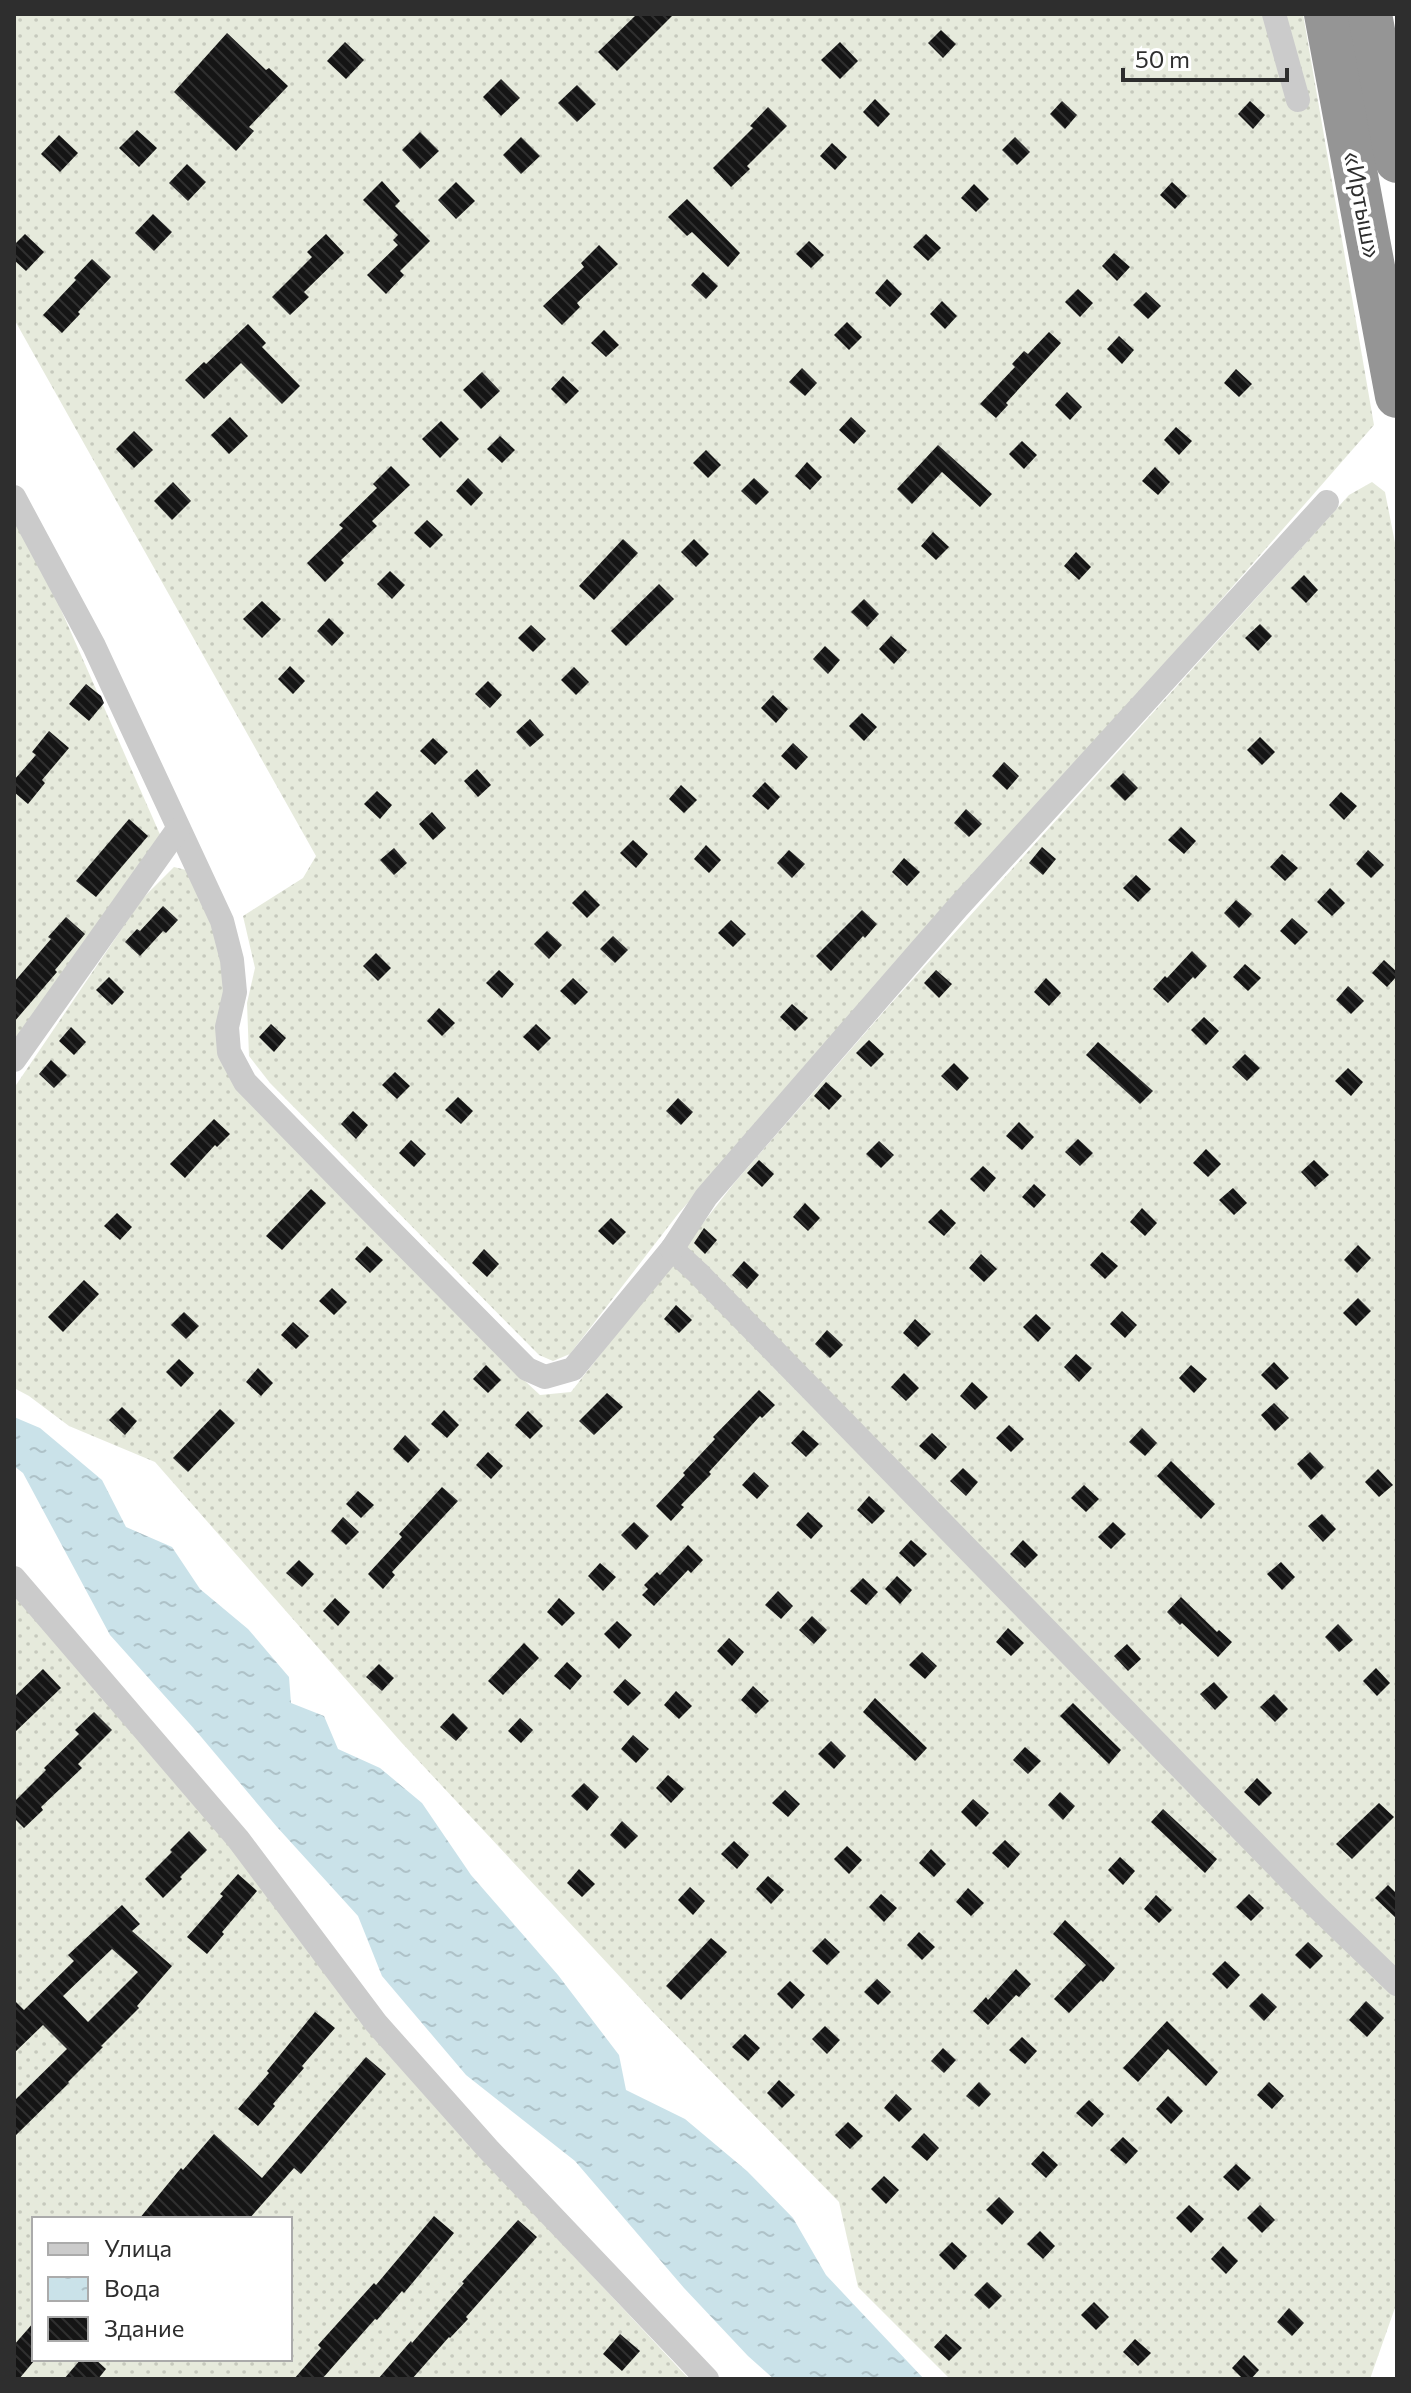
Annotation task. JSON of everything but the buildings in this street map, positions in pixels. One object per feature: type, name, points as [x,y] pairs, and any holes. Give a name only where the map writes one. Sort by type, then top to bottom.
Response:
[{"type":"highway","name":"«Иртыш»","points":[[1326,14],[1397,396]]},
{"type":"highway","name":"«Иртыш»","points":[[1370,14],[1397,161]]},
{"type":"street","points":[[1274,14],[1298,100]]},
{"type":"street","points":[[14,497],[94,646],[222,921],[232,960],[235,992],[227,1027],[229,1052],[245,1082],[527,1369],[545,1377],[573,1369],[672,1249],[706,1197],[958,907],[1327,502]]},
{"type":"street","points":[[14,1060],[178,829]]},
{"type":"street","points":[[672,1249],[1317,1907],[1397,1984]]},
{"type":"street","points":[[14,1578],[238,1839],[376,2023],[488,2149],[707,2379]]},
{"type":"shaded area","points":[[14,14],[1303,14],[1374,425],[678,1214],[570,1354],[553,1361],[539,1355],[270,1083],[249,1056],[247,1003],[255,968],[243,916],[303,878],[316,856],[14,319]]},
{"type":"shaded area","points":[[1372,482],[1385,492],[1397,553],[1397,2302],[1370,2379],[950,2379],[858,2287],[839,2202],[651,2010],[401,1742],[155,1462],[69,1426],[14,1388],[14,1088],[142,899],[174,867],[186,870],[224,952],[228,982],[216,1037],[510,1367],[540,1395],[571,1392],[735,1182],[887,1008],[1349,495]]},
{"type":"shaded area","points":[[14,503],[162,839],[14,1048]]},
{"type":"shaded area","points":[[14,1591],[195,1802],[475,2150],[689,2379],[14,2379]]},
{"type":"water","points":[[14,1417],[40,1428],[102,1480],[126,1527],[172,1547],[200,1589],[248,1629],[289,1677],[291,1703],[324,1716],[338,1749],[380,1768],[422,1803],[471,1875],[558,1975],[619,2055],[626,2090],[685,2119],[747,2171],[793,2218],[826,2275],[924,2379],[774,2379],[684,2288],[575,2161],[466,2075],[382,1976],[358,1916],[110,1635],[23,1473],[14,1466]]}]
